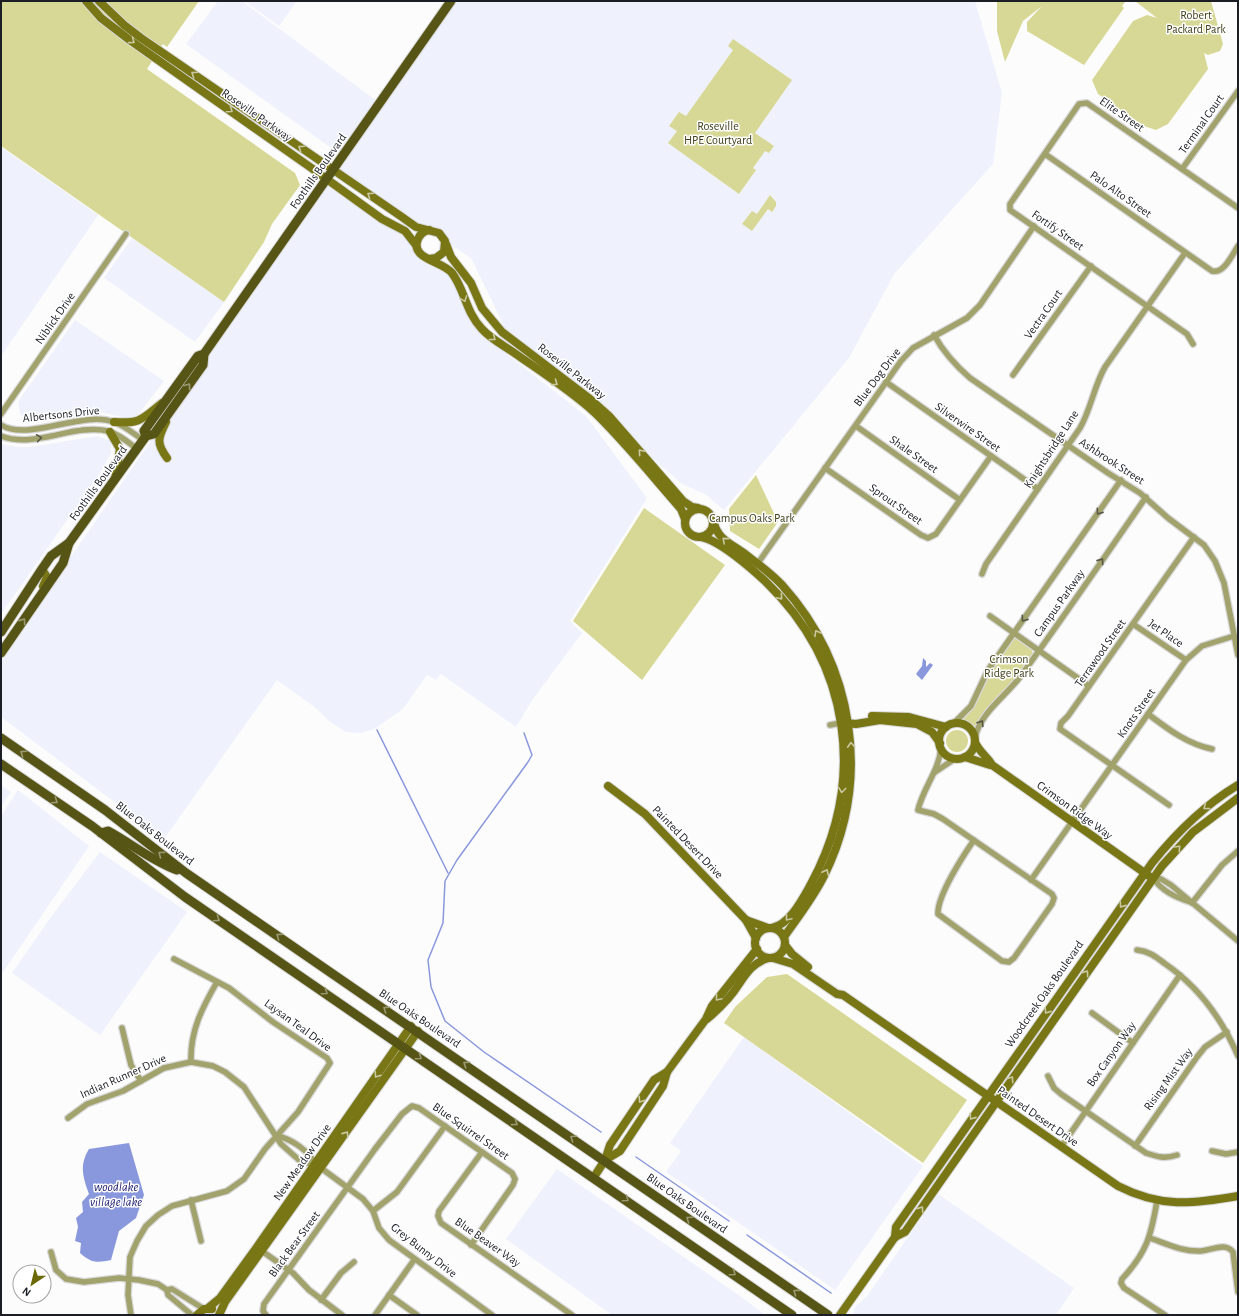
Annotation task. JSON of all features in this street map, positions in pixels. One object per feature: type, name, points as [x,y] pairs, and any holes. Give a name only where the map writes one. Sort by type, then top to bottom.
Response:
[{"type":"main road","name":"Foothills Boulevard","points":[[1,632],[51,556],[69,543],[145,438],[154,434],[203,365],[204,354],[451,1]]},
{"type":"main road","name":"Foothills Boulevard","points":[[145,438],[144,431],[164,402],[198,356],[204,354]]},
{"type":"main road","name":"Foothills Boulevard","points":[[1,653],[63,563],[69,543]]},
{"type":"main road","name":"Blue Oaks Boulevard","points":[[1,738],[105,810],[186,872],[828,1315]]},
{"type":"main road","points":[[1,764],[101,833],[185,897],[594,1177],[792,1315]]},
{"type":"main road","points":[[101,833],[108,831],[160,864],[186,872]]},
{"type":"street","name":"Roseville Parkway","points":[[86,1],[101,18],[131,41],[388,223],[405,231],[416,245]]},
{"type":"street","name":"Roseville Parkway","points":[[99,1],[141,38],[416,227],[429,230]]},
{"type":"street","name":"Terminal Court","points":[[1182,169],[1238,91]]},
{"type":"street","name":"Elite Street","points":[[1045,154],[1079,104],[1087,103],[1238,208]]},
{"type":"street","name":"Fortify Street","points":[[1045,154],[1010,204],[1010,210],[1187,334],[1193,344]]},
{"type":"street","name":"Palo Alto Street","points":[[1045,154],[1216,272],[1222,269],[1238,246]]},
{"type":"street","name":"Blue Dog Drive","points":[[758,563],[856,426],[901,360],[913,348],[967,318],[980,305],[1034,226]]},
{"type":"street","points":[[429,230],[439,233],[445,241],[445,248],[442,254],[436,258],[429,259],[420,254],[416,245],[420,235],[429,230]]},
{"type":"street","name":"Niblick Drive","points":[[1,414],[126,234]]},
{"type":"street","name":"Roseville Parkway","points":[[445,241],[452,257],[471,283],[482,308],[502,332],[590,399],[609,416],[683,501],[692,507],[698,508]]},
{"type":"street","name":"Knightsbridge Lane","points":[[982,574],[986,564],[1069,446],[1086,417],[1101,374],[1185,252]]},
{"type":"street","name":"Roseville Parkway","points":[[429,259],[443,265],[453,274],[468,310],[474,320],[492,338],[570,393],[598,416],[681,509],[685,519]]},
{"type":"street","name":"Vectra Court","points":[[1013,375],[1091,266]]},
{"type":"street","points":[[502,332],[513,346],[512,352],[518,350],[555,372]]},
{"type":"street","name":"Ashbrook Street","points":[[934,335],[944,353],[957,367],[1146,498],[1168,518],[1194,537],[1211,554],[1222,575],[1238,655]]},
{"type":"street","name":"Silverwire Street","points":[[886,382],[1038,489]]},
{"type":"street","points":[[114,422],[133,423],[140,421],[164,402]]},
{"type":"street","points":[[167,458],[159,444],[159,436],[172,408]]},
{"type":"street","name":"Albertsons Drive","points":[[1,425],[6,428],[18,430],[92,420],[114,422],[145,438]]},
{"type":"street","name":"Shale Street","points":[[856,426],[960,500]]},
{"type":"street","name":"Albertsons Drive","points":[[1,436],[26,440],[90,430],[110,432],[118,435],[137,449]]},
{"type":"street","points":[[110,432],[120,449],[115,480]]},
{"type":"street","name":"Sprout Street","points":[[825,468],[925,537],[932,537],[936,534],[991,456]]},
{"type":"street","name":"Campus Parkway","points":[[954,723],[971,706],[988,670],[1121,480]]},
{"type":"street","name":"Campus Parkway","points":[[975,740],[977,729],[985,717],[1012,688],[1146,498]]},
{"type":"street","points":[[605,1160],[620,1151],[663,1086],[667,1072],[706,1019],[712,1006],[756,949],[756,938],[761,932],[784,923],[809,888],[826,852],[834,830],[841,794],[845,722],[843,694],[835,670],[814,629],[794,599],[758,563],[724,540],[716,530],[712,516],[708,511],[698,508],[691,511],[685,519],[685,526],[688,532],[694,536],[714,541],[752,569],[788,605],[815,645],[826,667],[845,722],[851,750],[850,782],[841,832],[834,854],[816,891],[785,941],[783,952],[774,959],[762,960],[749,969],[718,1010],[706,1019]]},
{"type":"street","points":[[701,537],[710,532],[714,523]]},
{"type":"street","name":"Terrawood Street","points":[[1111,765],[1060,729],[1061,723],[1090,686],[1194,537]]},
{"type":"street","points":[[37,601],[36,597],[47,580],[42,569]]},
{"type":"street","points":[[990,616],[1090,686]]},
{"type":"street","name":"Jet Place","points":[[1133,624],[1186,660]]},
{"type":"street","name":"Knots Street","points":[[1031,880],[1186,660],[1198,649],[1208,643],[1234,636]]},
{"type":"street","points":[[1148,714],[1185,740],[1197,746],[1212,750]]},
{"type":"street","points":[[830,725],[845,722],[854,718],[897,715],[946,727]]},
{"type":"street","points":[[845,722],[856,724],[880,720],[917,724],[932,732],[940,746],[947,755],[956,758],[965,757],[972,751],[975,740],[968,726],[954,723],[946,727],[941,734],[940,746],[935,772],[926,786],[918,810],[934,814],[974,840],[1052,894],[1054,898],[1052,904],[1014,958],[1009,962],[1002,960],[938,914],[938,906],[955,867],[974,840]]},
{"type":"street","name":"Crimson Ridge Way","points":[[975,740],[981,753],[992,765],[1071,822],[1153,878]]},
{"type":"street","name":"Crimson Ridge Way","points":[[965,757],[992,765]]},
{"type":"street","points":[[935,772],[956,758]]},
{"type":"street","points":[[1111,765],[1169,805]]},
{"type":"street","name":"Woodcreek Oaks Boulevard","points":[[895,1237],[896,1227],[987,1096],[1169,841],[1184,826],[1217,799],[1238,785]]},
{"type":"street","name":"Painted Desert Drive","points":[[608,786],[645,814],[746,920],[756,938]]},
{"type":"street","name":"Woodcreek Oaks Boulevard","points":[[840,1315],[895,1237],[904,1232],[1153,878],[1193,832],[1238,798]]},
{"type":"street","points":[[1192,903],[1222,865],[1238,852]]},
{"type":"street","points":[[1153,878],[1158,886],[1172,890],[1192,903],[1237,938]]},
{"type":"street","name":"Painted Desert Drive","points":[[746,920],[770,928]]},
{"type":"street","points":[[770,928],[779,931],[785,941]]},
{"type":"street","name":"Painted Desert Drive","points":[[785,941],[797,960],[840,990],[842,995]]},
{"type":"street","points":[[756,949],[762,956],[774,959]]},
{"type":"street","points":[[1136,950],[1151,954],[1180,975],[1207,1003],[1227,1032],[1238,1056]]},
{"type":"street","points":[[174,959],[217,982],[198,1017],[192,1038],[192,1062]]},
{"type":"street","name":"Painted Desert Drive","points":[[774,959],[793,964],[837,994],[842,995],[1118,1186],[1137,1196],[1157,1201],[1191,1203],[1238,1196]]},
{"type":"street","name":"Box Canyon Way","points":[[1061,1147],[1180,975]]},
{"type":"street","name":"Laysan Teal Drive","points":[[217,982],[291,1035],[327,1058],[330,1063],[298,1112],[277,1136]]},
{"type":"street","points":[[1092,1013],[1133,1043]]},
{"type":"street","points":[[122,1028],[131,1065],[141,1081]]},
{"type":"street","name":"New Meadow Drive","points":[[219,1315],[222,1307],[260,1249],[415,1029]]},
{"type":"street","name":"Rising Mist Way","points":[[1135,1146],[1205,1047],[1227,1032]]},
{"type":"street","name":"Indian Runner Drive","points":[[68,1118],[87,1104],[112,1095],[164,1068],[192,1062],[213,1066],[236,1080],[249,1095],[264,1121],[277,1136],[281,1144],[305,1163],[318,1167]]},
{"type":"street","points":[[594,1177],[605,1160],[610,1145],[654,1080],[667,1072]]},
{"type":"street","points":[[1048,1076],[1054,1088],[1060,1094],[1135,1146],[1159,1158],[1168,1158],[1177,1155]]},
{"type":"street","name":"Blue Squirrel Street","points":[[348,1188],[402,1114],[412,1106],[420,1108],[512,1173],[515,1179],[513,1185],[471,1245]]},
{"type":"street","points":[[373,1211],[397,1192],[445,1126]]},
{"type":"street","points":[[131,1315],[128,1303],[133,1248],[146,1226],[165,1210],[191,1200],[220,1194],[236,1186],[249,1173],[277,1136]]},
{"type":"street","name":"Indian Runner Drive","points":[[277,1136],[286,1138],[311,1155],[318,1167]]},
{"type":"street","points":[[291,1153],[296,1146]]},
{"type":"street","points":[[1212,1151],[1226,1154],[1238,1152]]},
{"type":"street","name":"Blue Beaver Way","points":[[482,1152],[440,1211],[438,1216],[441,1223],[572,1315]]},
{"type":"street","name":"Grey Bunny Drive","points":[[318,1167],[363,1199],[373,1211],[379,1228],[389,1240],[414,1260],[492,1315]]},
{"type":"street","name":"Black Bear Street","points":[[266,1315],[263,1311],[264,1304],[348,1188]]},
{"type":"street","points":[[191,1200],[201,1241]]},
{"type":"street","points":[[1157,1201],[1150,1238],[1143,1251],[1122,1279],[1121,1283],[1124,1288],[1157,1313],[1165,1315]]},
{"type":"street","points":[[1150,1238],[1174,1247],[1191,1250],[1207,1250],[1223,1246],[1229,1247],[1233,1252],[1238,1292]]},
{"type":"street","points":[[260,1249],[288,1270],[321,1300],[342,1315]]},
{"type":"street","name":"New Meadow Drive","points":[[203,1311],[220,1298],[260,1249]]},
{"type":"street","points":[[51,1252],[56,1270],[66,1279],[84,1282],[129,1279],[149,1281],[167,1290],[172,1289],[203,1311],[213,1309],[219,1315]]},
{"type":"street","points":[[375,1315],[414,1260]]},
{"type":"street","points":[[321,1300],[341,1273],[354,1262]]},
{"type":"street","points":[[167,1290],[168,1295],[192,1315]]},
{"type":"street","points":[[389,1295],[417,1315]]},
{"type":"street","points":[[177,1301],[181,1296]]},
{"type":"shaded area","points":[[218,1],[242,1],[378,102],[341,155],[186,44]]},
{"type":"shaded area","points":[[244,1],[297,1],[279,26]]},
{"type":"shaded area","points":[[456,1],[975,1],[1002,93],[993,164],[894,274],[849,358],[724,510],[705,494],[682,484],[506,330],[471,258],[337,170]]},
{"type":"shaded area","points":[[1,147],[98,215],[1,356]]},
{"type":"shaded area","points":[[329,183],[411,241],[446,270],[490,341],[586,416],[647,498],[570,621],[582,633],[533,699],[516,727],[441,674],[436,680],[427,675],[403,709],[374,729],[360,733],[346,732],[330,722],[317,709],[277,680],[164,839],[1,717],[1,658]]},
{"type":"shaded area","points":[[132,238],[224,302],[195,342],[104,278]]},
{"type":"shaded area","points":[[75,320],[164,381],[138,415],[128,418],[99,412],[31,421],[26,420],[20,413],[18,403],[20,399]]},
{"type":"shaded area","points":[[97,436],[111,441],[111,453],[100,473],[1,614],[1,444],[30,447]]},
{"type":"shaded area","points":[[1,785],[11,792],[1,806]]},
{"type":"shaded area","points":[[18,790],[89,846],[1,975],[1,816]]},
{"type":"shaded area","points":[[100,852],[187,912],[100,1035],[12,973],[51,917]]},
{"type":"shaded area","points":[[744,1037],[923,1166],[835,1290],[666,1172],[681,1151],[670,1143]]},
{"type":"shaded area","points":[[557,1169],[765,1315],[612,1315],[506,1239]]},
{"type":"shaded area","points":[[938,1194],[1074,1288],[1056,1315],[853,1315],[855,1307],[867,1296]]},
{"type":"green space","points":[[1,1],[199,1],[167,47],[163,44],[147,69],[295,173],[300,185],[272,224],[264,242],[224,302],[1,146]]},
{"type":"green space","points":[[997,1],[1126,1],[1122,6],[1124,8],[1084,65],[1027,31],[1027,22],[1042,6],[1023,21],[1005,62],[997,31]]},
{"type":"green space","name":"Robert Packard Park","points":[[1135,1],[1211,1],[1223,44],[1220,51],[1208,55],[1204,53],[1208,69],[1168,124],[1156,130],[1144,126],[1098,94],[1092,80],[1133,21],[1147,15],[1157,18]]},
{"type":"green space","name":"Roseville HPE Courtyard","points":[[733,39],[792,80],[755,133],[774,146],[769,153],[765,151],[753,168],[756,170],[739,194],[668,143],[677,131],[669,126],[679,112],[686,116],[733,50],[728,46]]},
{"type":"green space","points":[[770,195],[776,202],[776,206],[772,212],[768,209],[752,231],[742,224],[752,211],[757,214]]},
{"type":"green space","name":"Campus Oaks Park","points":[[756,475],[778,522],[759,549],[730,531],[729,509]]},
{"type":"green space","points":[[644,508],[725,565],[642,680],[573,621]]},
{"type":"green space","name":"Crimson Ridge Park","points":[[1013,639],[1017,639],[1032,650],[1033,655],[1013,683],[974,728],[961,720],[969,711],[981,691],[998,658]]},
{"type":"green space","points":[[957,730],[965,733],[968,741],[965,749],[957,752],[949,749],[946,741],[949,733]]},
{"type":"green space","points":[[787,974],[967,1100],[923,1163],[724,1023],[735,1007],[767,977]]},
{"type":"water","points":[[923,658],[926,661],[926,667],[930,663],[933,665],[922,680],[916,674],[922,666]]},
{"type":"water","name":"woodlake village lake","points":[[129,1143],[144,1195],[136,1218],[119,1231],[111,1260],[102,1262],[94,1261],[88,1259],[80,1253],[81,1243],[75,1241],[78,1227],[76,1218],[83,1212],[82,1202],[89,1194],[83,1171],[84,1160],[89,1149]]},
{"type":"waterway","points":[[377,730],[448,873]]},
{"type":"waterway","points":[[524,733],[532,755],[457,860],[445,881],[443,923],[428,960],[431,987],[445,1021],[484,1052],[601,1132]]},
{"type":"waterway","points":[[636,1157],[729,1221]]},
{"type":"waterway","points":[[747,1235],[831,1293]]}]
